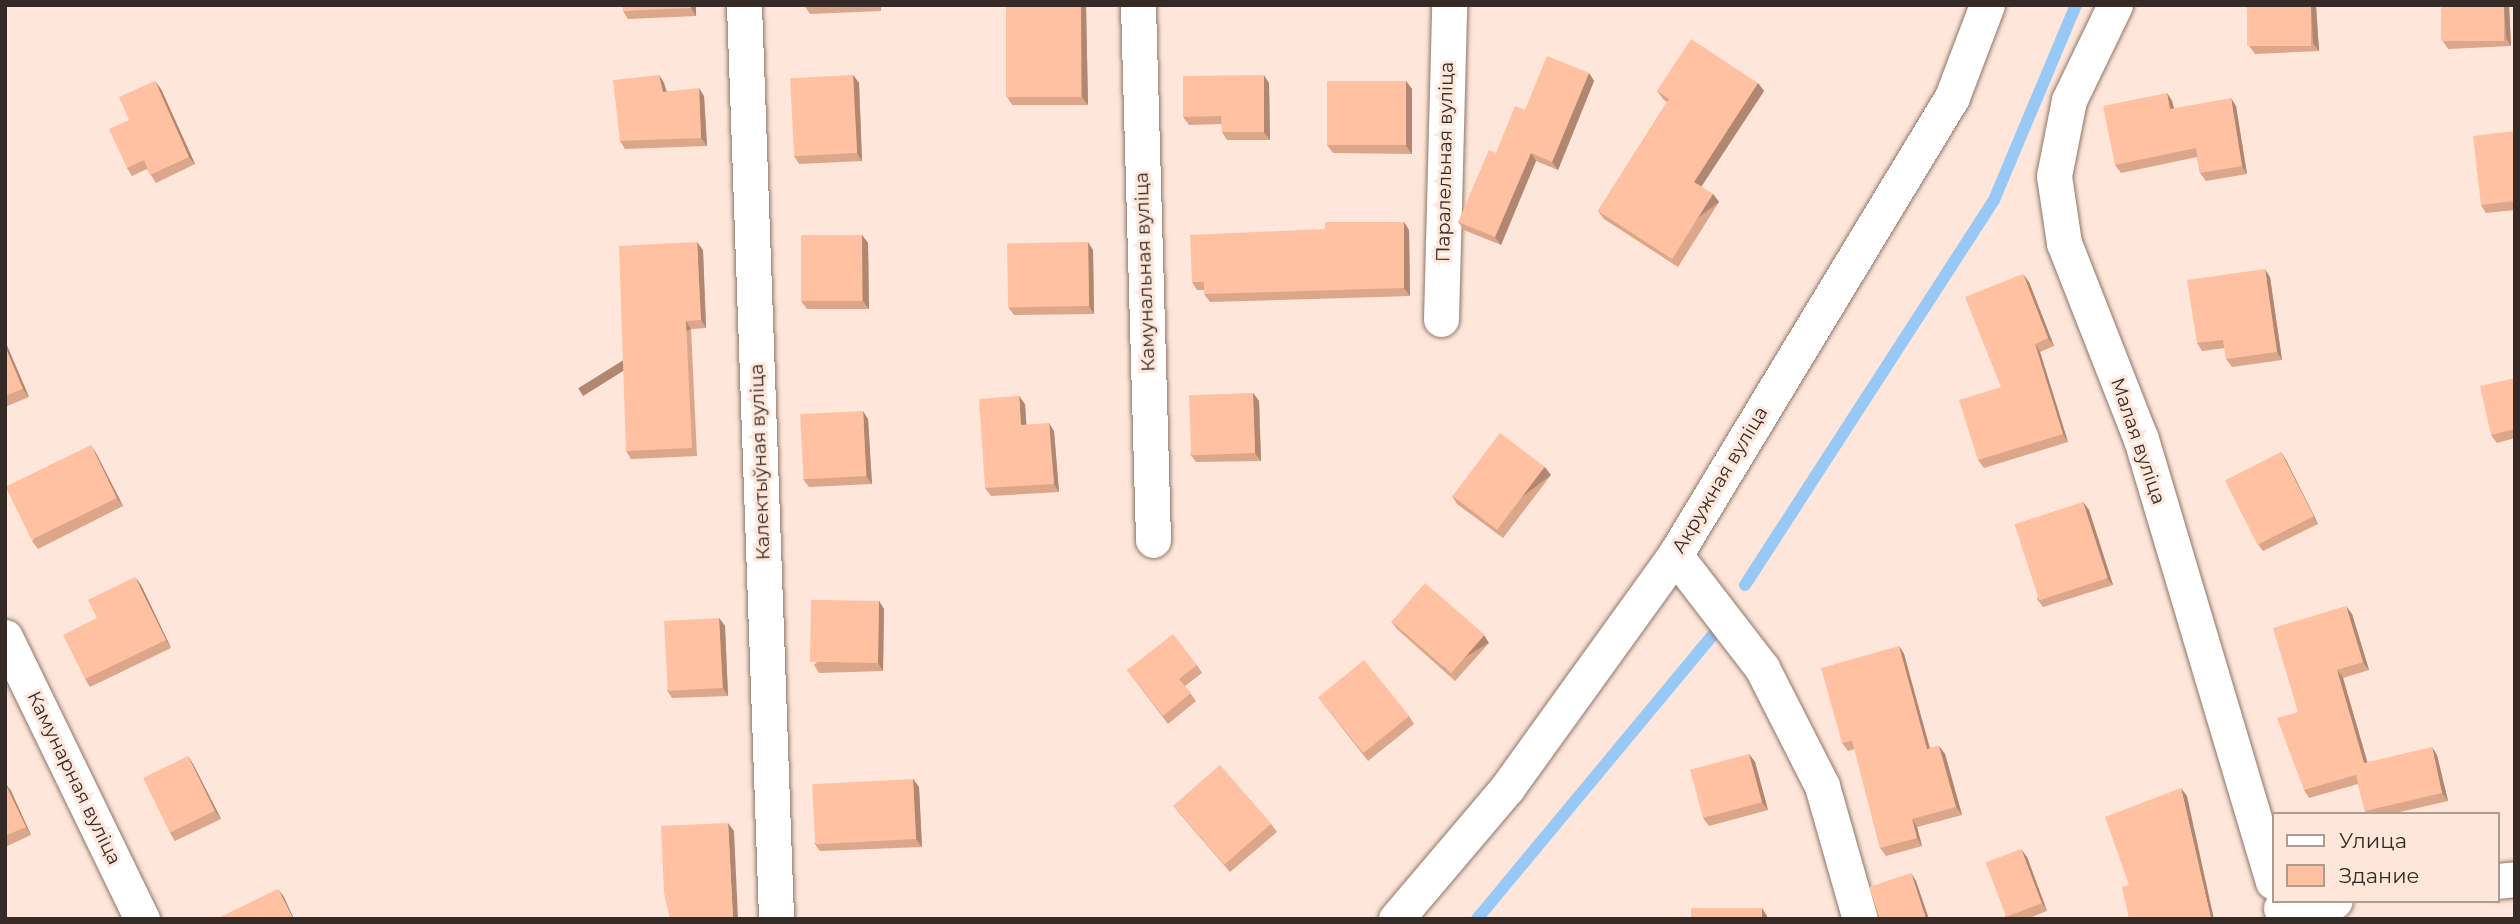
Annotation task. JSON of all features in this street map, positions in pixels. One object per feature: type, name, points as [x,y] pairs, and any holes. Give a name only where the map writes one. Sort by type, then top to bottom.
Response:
[{"type":"street","name":"Калектыўная вуліца","points":[[744,5],[776,919]]},
{"type":"street","name":"Камунальная вуліца","points":[[1138,5],[1153,540]]},
{"type":"street","name":"Паралельная вуліца","points":[[1441,319],[1449,5]]},
{"type":"street","name":"Акружная вуліца","points":[[1396,919],[1507,788],[1675,555],[1952,97],[1987,5]]},
{"type":"street","name":"Малая вуліца","points":[[2115,5],[2069,100],[2054,176],[2064,243],[2141,439],[2272,879]]},
{"type":"street","points":[[1675,555],[1762,668],[1822,786],[1860,919]]},
{"type":"street","name":"Камунарная вуліца","points":[[5,637],[142,919]]},
{"type":"building","points":[[623,5],[691,5],[691,8],[623,11]]},
{"type":"building","points":[[1006,5],[1081,5],[1081,97],[1006,97]]},
{"type":"building","points":[[2247,5],[2311,5],[2311,46],[2247,46]]},
{"type":"building","points":[[2441,5],[2504,5],[2504,41],[2441,41]]},
{"type":"building","points":[[1691,39],[1758,83],[1694,182],[1713,194],[1672,259],[1598,211],[1669,99],[1657,91]]},
{"type":"building","points":[[1547,56],[1589,73],[1552,162],[1531,153],[1495,237],[1458,222],[1489,150],[1496,153],[1515,106],[1525,110]]},
{"type":"building","points":[[659,75],[663,92],[699,88],[701,138],[620,141],[613,80]]},
{"type":"building","points":[[853,75],[857,153],[794,156],[790,78]]},
{"type":"building","points":[[1264,75],[1264,132],[1222,132],[1221,116],[1183,117],[1183,76]]},
{"type":"building","points":[[155,81],[189,157],[150,175],[144,160],[127,168],[109,129],[129,120],[119,97]]},
{"type":"building","points":[[1327,81],[1406,81],[1406,145],[1327,145]]},
{"type":"building","points":[[2167,93],[2170,109],[2231,98],[2242,166],[2200,173],[2196,148],[2115,165],[2103,106]]},
{"type":"building","points":[[2515,131],[2515,201],[2481,205],[2473,136]]},
{"type":"building","points":[[1325,222],[1404,222],[1404,288],[1204,294],[1204,282],[1192,282],[1190,235],[1325,229]]},
{"type":"building","points":[[801,235],[862,235],[862,301],[801,301]]},
{"type":"building","points":[[697,242],[701,320],[686,321],[692,448],[626,451],[619,246]]},
{"type":"building","points":[[1088,242],[1089,306],[1008,307],[1007,243]]},
{"type":"building","points":[[2265,269],[2277,352],[2226,359],[2223,340],[2197,343],[2187,280]]},
{"type":"building","points":[[2023,274],[2048,338],[2035,344],[2063,434],[1978,460],[1959,400],[2001,387],[1965,297]]},
{"type":"building","points":[[5,346],[23,389],[5,396]]},
{"type":"building","points":[[2515,378],[2515,429],[2491,435],[2480,386]]},
{"type":"building","points":[[1253,393],[1255,453],[1191,455],[1189,395]]},
{"type":"building","points":[[1019,396],[1021,425],[1049,423],[1054,484],[985,488],[979,399]]},
{"type":"building","points":[[863,411],[866,476],[803,479],[800,414]]},
{"type":"building","points":[[1500,433],[1545,467],[1497,530],[1452,496]]},
{"type":"building","points":[[91,445],[117,498],[31,540],[6,487]]},
{"type":"building","points":[[2281,452],[2314,516],[2258,545],[2225,481]]},
{"type":"building","points":[[2083,502],[2108,578],[2039,600],[2015,524]]},
{"type":"building","points":[[135,577],[166,640],[85,679],[63,635],[97,618],[88,600]]},
{"type":"building","points":[[1425,583],[1485,635],[1451,673],[1392,621]]},
{"type":"building","points":[[811,600],[879,601],[878,663],[810,662]]},
{"type":"building","points":[[2346,606],[2363,662],[2337,670],[2364,763],[2432,747],[2442,793],[2365,811],[2356,775],[2304,790],[2277,718],[2298,712],[2273,628]]},
{"type":"building","points":[[719,618],[723,688],[668,691],[664,621]]},
{"type":"building","points":[[1173,634],[1197,665],[1179,679],[1191,693],[1163,716],[1127,670]]},
{"type":"building","points":[[1899,646],[1927,749],[1939,746],[1956,807],[1912,819],[1917,838],[1880,848],[1852,741],[1842,743],[1821,668]]},
{"type":"building","points":[[1364,660],[1409,716],[1363,753],[1318,697]]},
{"type":"building","points":[[1749,754],[1762,802],[1703,818],[1690,770]]},
{"type":"building","points":[[188,756],[215,811],[170,833],[143,778]]},
{"type":"building","points":[[1220,765],[1271,824],[1224,865],[1173,806]]},
{"type":"building","points":[[913,779],[916,839],[815,844],[812,784]]},
{"type":"building","points":[[5,783],[26,827],[5,836]]},
{"type":"building","points":[[2181,788],[2211,919],[2129,919],[2122,887],[2129,885],[2105,817]]},
{"type":"building","points":[[728,823],[733,919],[670,919],[664,893],[661,826]]},
{"type":"building","points":[[2021,849],[2042,903],[2006,917],[1986,863]]},
{"type":"building","points":[[1911,873],[1926,919],[1880,919],[1869,887]]},
{"type":"building","points":[[278,889],[293,919],[216,919]]},
{"type":"building","points":[[1691,908],[1762,908],[1762,919],[1691,919]]},
{"type":"waterway","points":[[1745,585],[1994,200],[2076,5]]},
{"type":"waterway","points":[[1477,919],[1712,636]]}]
